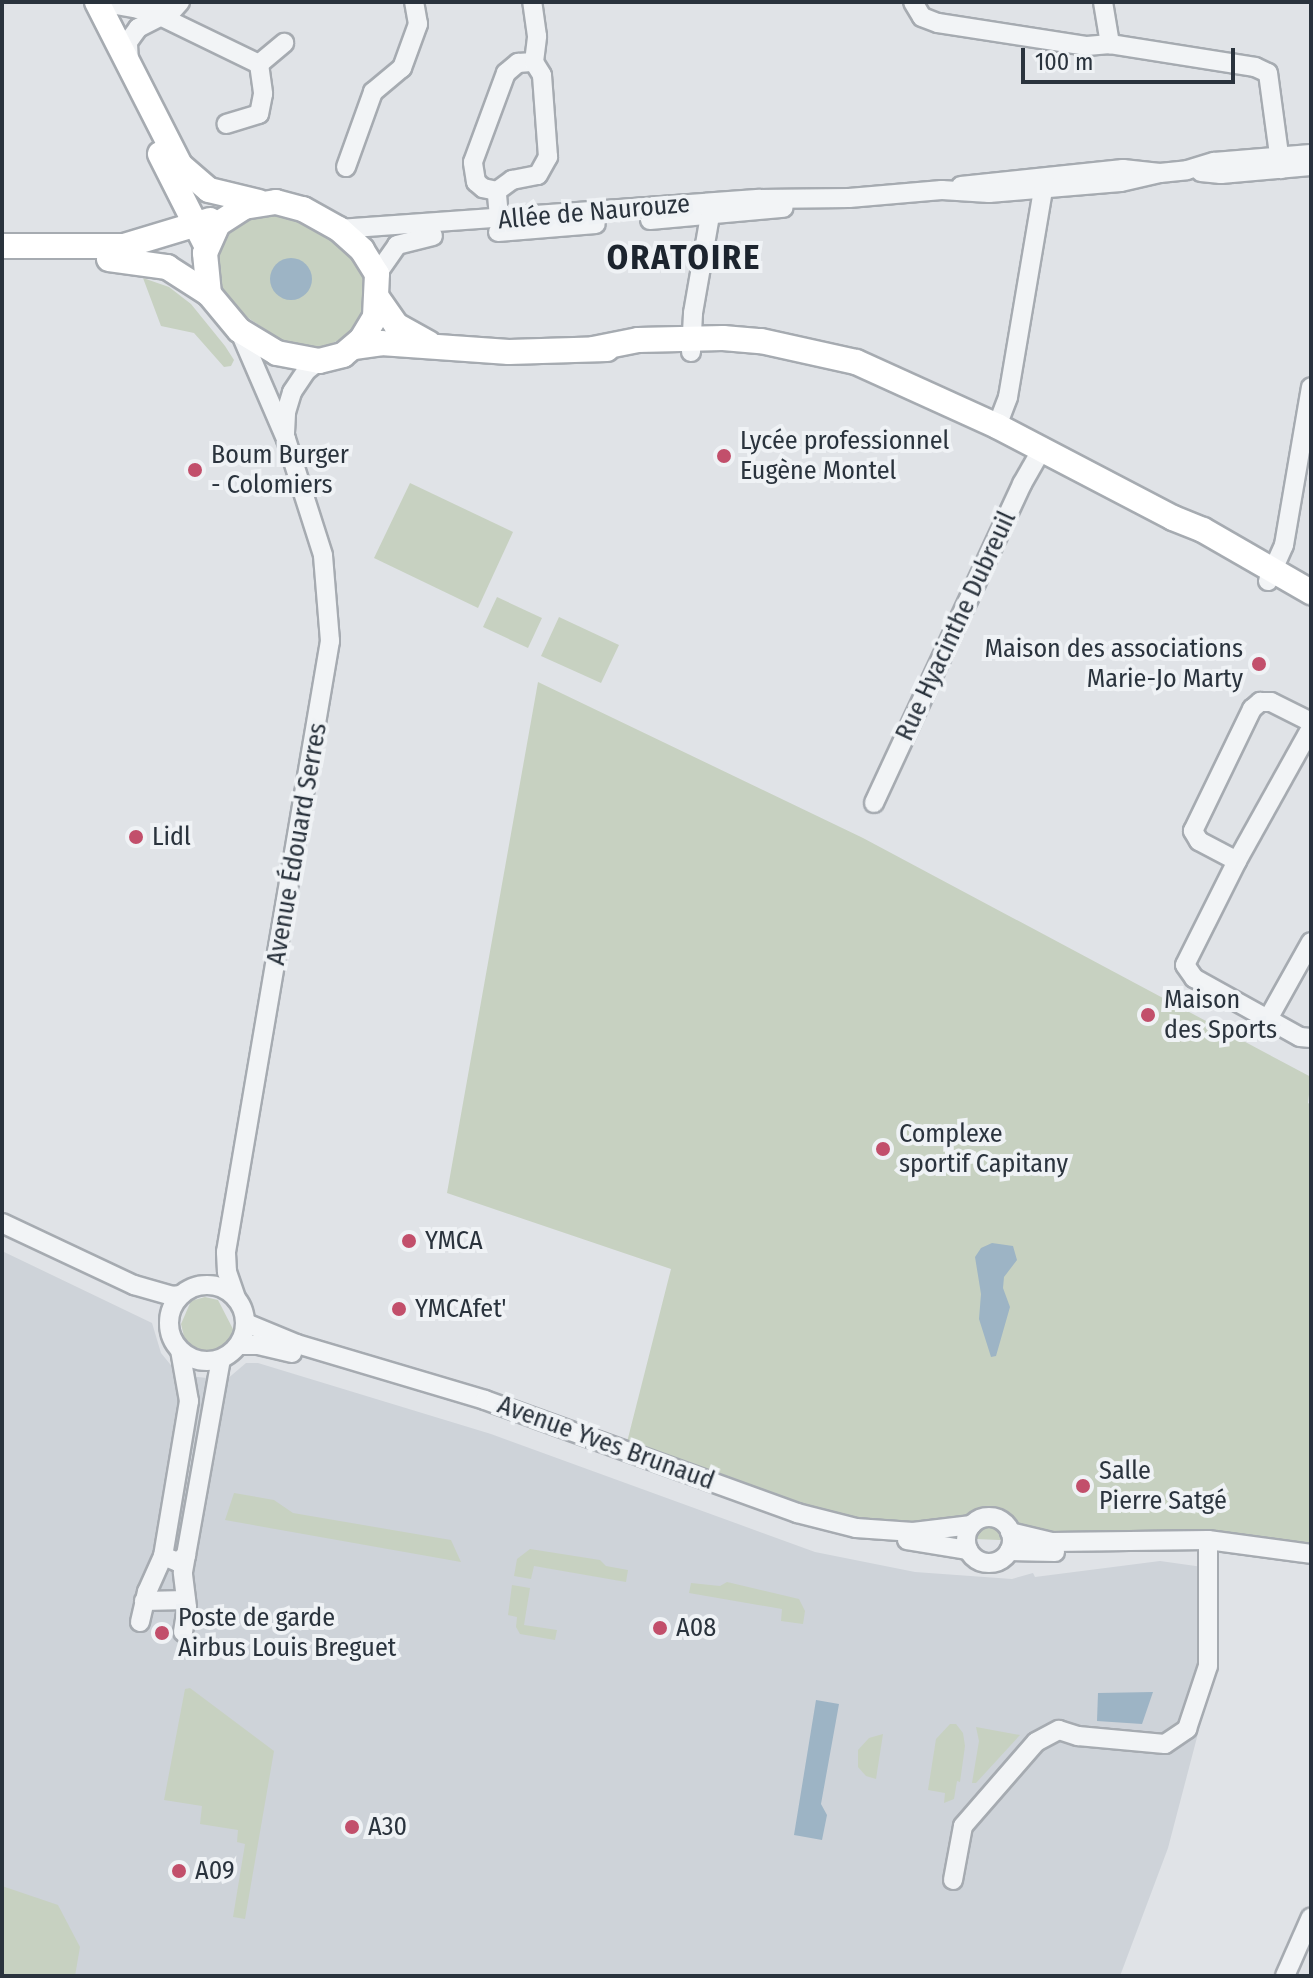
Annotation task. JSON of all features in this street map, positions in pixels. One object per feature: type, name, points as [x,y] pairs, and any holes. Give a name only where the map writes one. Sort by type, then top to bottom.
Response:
[{"type":"main road","points":[[84,2],[158,138],[180,165],[209,190],[303,209],[339,229],[362,250],[396,325],[433,346]]},
{"type":"main road","points":[[98,2],[158,138],[170,175],[206,245],[205,272],[209,294]]},
{"type":"main road","points":[[143,242],[155,232],[171,204],[170,175]]},
{"type":"main road","points":[[2,246],[107,247],[143,242],[194,222],[224,218],[244,207],[266,203]]},
{"type":"main road","points":[[206,245],[224,218]]},
{"type":"main road","points":[[2,260],[145,261],[167,267],[209,294],[239,330],[277,353],[319,361],[343,355],[354,347],[375,317],[378,286]]},
{"type":"main road","points":[[354,347],[381,343],[509,352],[593,349],[638,340],[787,348],[856,362],[997,426],[1173,518],[1271,576],[1311,607]]},
{"type":"main road","points":[[1271,576],[1311,592]]},
{"type":"street","points":[[98,2],[128,9],[158,8],[180,2]]},
{"type":"street","points":[[346,167],[373,92],[402,68],[418,24],[414,2]]},
{"type":"street","points":[[532,2],[537,36],[534,62],[542,75],[547,162],[538,175],[512,180],[497,191],[483,188],[476,182],[473,162],[506,73],[518,63],[534,62]]},
{"type":"street","points":[[913,2],[922,17],[938,23],[1087,46],[1110,44],[1265,71],[1271,78],[1281,162]]},
{"type":"street","points":[[1103,2],[1110,44]]},
{"type":"street","points":[[158,8],[259,64]]},
{"type":"street","points":[[130,71],[128,50],[132,35],[158,8]]},
{"type":"street","points":[[259,64],[284,43]]},
{"type":"street","points":[[227,124],[259,114],[263,94],[259,64]]},
{"type":"street","points":[[1281,162],[1311,154]]},
{"type":"street","points":[[1281,162],[1311,166]]},
{"type":"street","name":"Allée de Naurouze","points":[[339,229],[500,226],[942,190],[989,193],[1044,182],[1121,182],[1187,170],[1221,174],[1281,162]]},
{"type":"street","points":[[997,426],[1008,397],[1044,182]]},
{"type":"street","points":[[497,191],[500,226]]},
{"type":"street","points":[[691,345],[715,209]]},
{"type":"street","name":"Allée de Naurouze","points":[[378,286],[389,252],[405,241],[500,226]]},
{"type":"street","name":"Avenue Édouard Serres","points":[[236,1298],[227,1272],[226,1252],[329,650],[330,609],[323,555],[286,439],[239,330]]},
{"type":"street","name":"Avenue Édouard Serres","points":[[265,391],[299,379],[319,361]]},
{"type":"street","name":"Avenue Édouard Serres","points":[[286,439],[286,412],[299,379]]},
{"type":"street","points":[[1271,576],[1284,545],[1311,387]]},
{"type":"street","name":"Rue Hyacinthe Dubreuil","points":[[874,803],[1016,496],[1042,449]]},
{"type":"street","points":[[1237,861],[1199,841],[1193,833],[1252,709],[1260,702],[1271,702],[1311,725],[1187,956],[1186,968],[1194,978],[1300,1037],[1311,1038]]},
{"type":"street","points":[[1268,1019],[1311,942]]},
{"type":"street","points":[[2,1223],[134,1285],[172,1296],[200,1285],[214,1285],[236,1298],[246,1323],[239,1345],[221,1359],[202,1361],[180,1350]]},
{"type":"street","name":"Avenue Édouard Serres","points":[[200,1285],[226,1252]]},
{"type":"street","points":[[134,1285],[159,1308],[180,1350],[189,1401],[160,1563],[144,1601],[140,1622]]},
{"type":"street","points":[[169,1327],[173,1305],[181,1295]]},
{"type":"street","name":"Avenue Yves Brunaud","points":[[246,1323],[297,1344],[485,1400],[797,1513],[856,1528],[913,1532],[972,1525]]},
{"type":"street","name":"Avenue Yves Brunaud","points":[[239,1345],[258,1345],[407,1384],[800,1523],[860,1537],[934,1543],[968,1550]]},
{"type":"street","points":[[183,1632],[186,1600],[184,1563],[221,1359]]},
{"type":"street","points":[[1010,1542],[1003,1522],[992,1518],[972,1525],[966,1536],[968,1550],[975,1559],[990,1563],[1010,1542],[1208,1546],[1311,1554]]},
{"type":"street","points":[[1208,1546],[1311,1565]]},
{"type":"street","points":[[953,1880],[963,1826],[1036,1742],[1059,1730],[1078,1736],[1165,1744],[1187,1729],[1208,1666],[1208,1546]]},
{"type":"street","points":[[160,1563],[184,1563]]},
{"type":"street","points":[[144,1601],[186,1600]]},
{"type":"street","points":[[1285,1976],[1311,1917]]},
{"type":"shaded area","points":[[2,1251],[152,1323],[161,1353],[179,1375],[226,1380],[246,1363],[258,1363],[491,1434],[815,1552],[915,1572],[1012,1579],[1033,1573],[1035,1577],[1160,1561],[1210,1568],[1217,1661],[1168,1848],[1120,1976],[2,1976]]},
{"type":"green space","points":[[253,213],[296,215],[348,249],[362,270],[367,287],[365,310],[357,325],[343,338],[320,349],[285,343],[231,306],[221,292],[216,257],[231,227]]},
{"type":"green space","points":[[143,278],[169,287],[191,304],[225,346],[234,360],[231,366],[224,367],[194,333],[161,326]]},
{"type":"green space","points":[[410,483],[513,532],[478,608],[374,558]]},
{"type":"green space","points":[[497,597],[542,618],[528,648],[483,627]]},
{"type":"green space","points":[[559,617],[619,645],[601,683],[541,656]]},
{"type":"green space","name":"Complexe sportif Capitany","points":[[538,682],[863,838],[1311,1077],[1308,1103],[1311,1105],[1311,1553],[901,1536],[624,1454],[671,1269],[447,1193]]},
{"type":"green space","points":[[205,1297],[218,1300],[235,1333],[225,1350],[204,1356],[187,1349],[181,1324],[191,1301]]},
{"type":"green space","points":[[234,1493],[274,1500],[293,1513],[451,1540],[461,1562],[225,1520]]},
{"type":"green space","points":[[530,1549],[600,1560],[606,1566],[628,1570],[626,1582],[534,1566],[531,1579],[514,1576],[517,1559]]},
{"type":"green space","points":[[727,1582],[799,1599],[805,1611],[803,1624],[781,1621],[782,1609],[689,1593],[691,1583],[720,1586]]},
{"type":"green space","points":[[512,1585],[530,1588],[524,1625],[557,1630],[555,1640],[520,1634],[516,1627],[517,1617],[508,1615]]},
{"type":"green space","points":[[190,1688],[274,1751],[245,1919],[233,1917],[245,1844],[237,1842],[238,1830],[200,1824],[202,1806],[164,1800],[185,1689]]},
{"type":"green space","points":[[950,1724],[956,1724],[963,1733],[965,1746],[960,1782],[957,1781],[954,1799],[944,1803],[945,1793],[928,1790],[936,1739]]},
{"type":"green space","points":[[976,1727],[1020,1735],[976,1783],[972,1783],[979,1741]]},
{"type":"green space","points":[[883,1734],[876,1779],[866,1776],[858,1767],[858,1750],[869,1738]]},
{"type":"green space","points":[[2,1886],[58,1905],[80,1947],[75,1976],[2,1974]]},
{"type":"water","points":[[291,258],[306,264],[312,279],[306,294],[291,300],[276,294],[270,279],[276,264]]},
{"type":"water","points":[[992,1243],[1013,1246],[1017,1260],[1004,1277],[1003,1288],[1010,1307],[996,1356],[991,1357],[979,1319],[981,1294],[975,1257],[981,1248]]},
{"type":"water","points":[[1153,1692],[1142,1724],[1097,1721],[1098,1693]]},
{"type":"water","points":[[816,1700],[839,1704],[821,1804],[827,1815],[822,1840],[794,1835]]},
{"type":"place","name":"Lycée professionnel Eugène Montel","points":[[724,456]]},
{"type":"place","name":"Boum Burger - Colomiers","points":[[195,470]]},
{"type":"place","name":"Maison des associations Marie-Jo Marty","points":[[1259,664]]},
{"type":"place","name":"Lidl","points":[[136,837]]},
{"type":"place","name":"Maison des Sports","points":[[1148,1015]]},
{"type":"place","name":"Complexe sportif Capitany","points":[[883,1149]]},
{"type":"place","name":"YMCA","points":[[409,1241]]},
{"type":"place","name":"YMCAfet'","points":[[399,1309]]},
{"type":"place","name":"Salle Pierre Satgé","points":[[1083,1486]]},
{"type":"place","name":"A08","points":[[660,1628]]},
{"type":"place","name":"Poste de garde Airbus Louis Breguet","points":[[162,1633]]},
{"type":"place","name":"A30","points":[[352,1827]]},
{"type":"place","name":"A09","points":[[179,1871]]},
{"type":"district","name":"ORATOIRE","points":[[684,258]]}]
